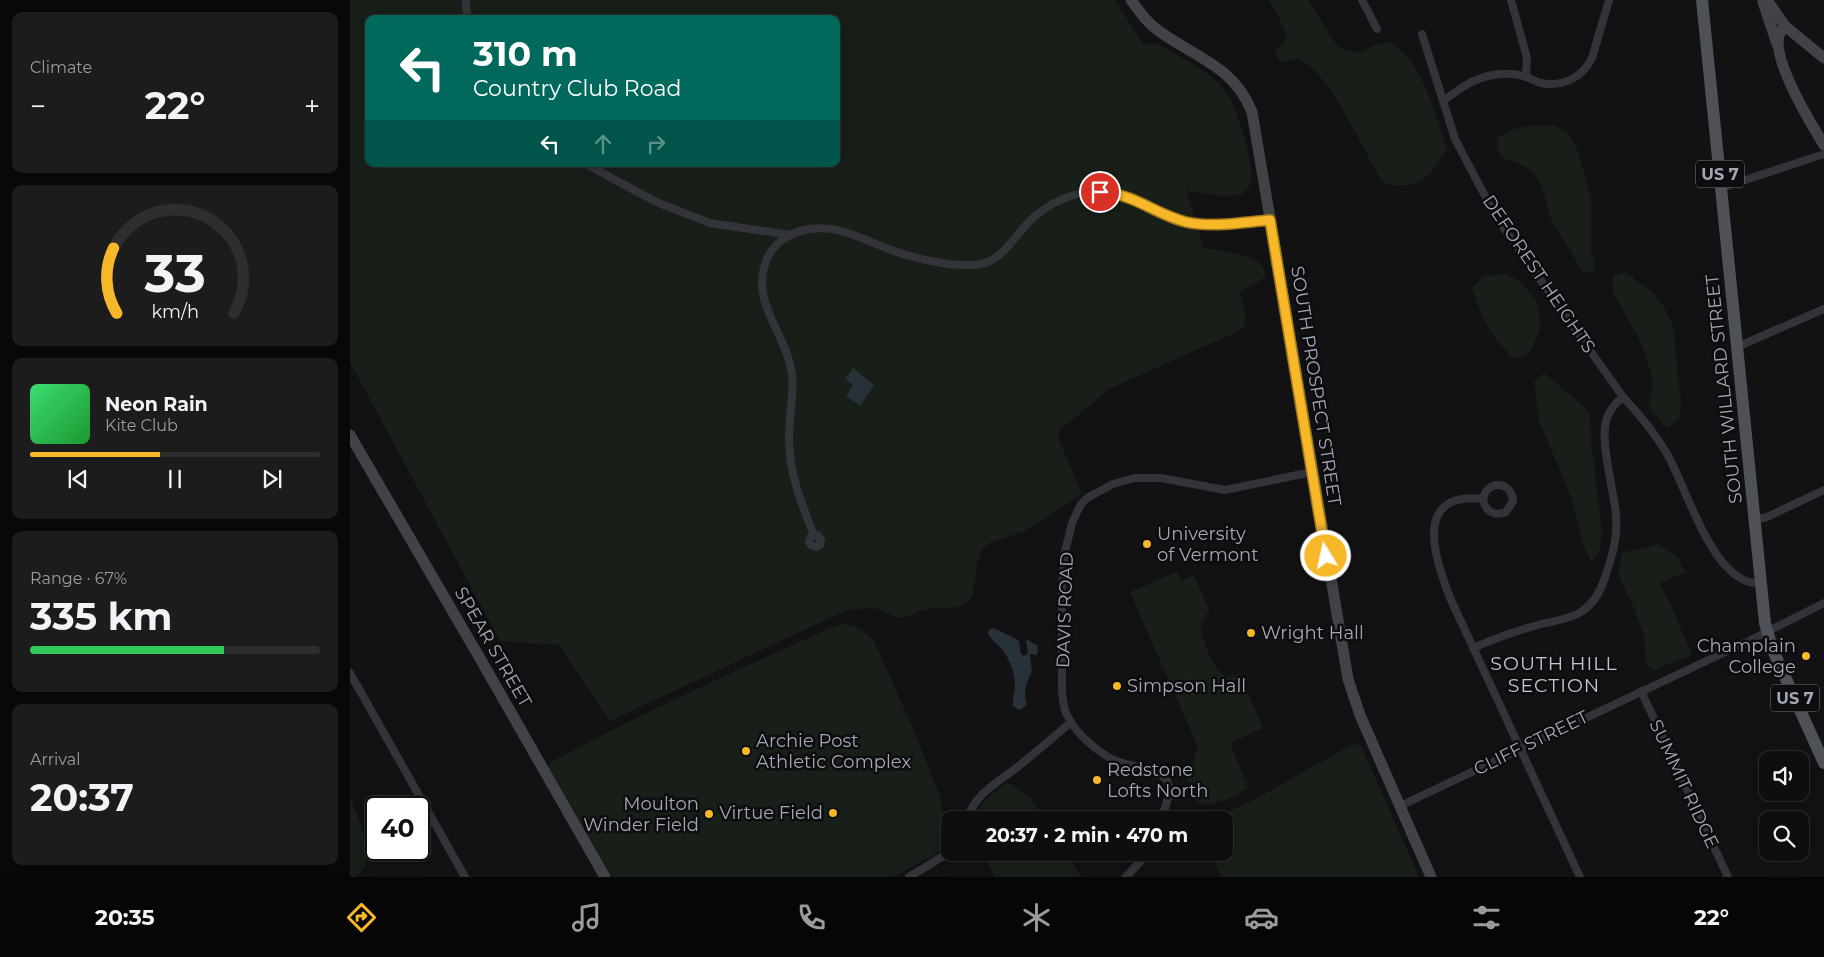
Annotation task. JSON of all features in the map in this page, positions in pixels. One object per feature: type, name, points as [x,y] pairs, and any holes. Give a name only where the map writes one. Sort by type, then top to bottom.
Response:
[{"type":"main road","name":"SOUTH WILLARD STREET","points":[[1702,0],[1767,632],[1772,648],[1824,761]]},
{"type":"street","points":[[466,0],[467,15]]},
{"type":"street","name":"SOUTH PROSPECT STREET","points":[[1131,0],[1152,26],[1218,67],[1236,83],[1246,97],[1254,120],[1312,472],[1350,687],[1360,715],[1431,877]]},
{"type":"street","points":[[1362,0],[1377,29]]},
{"type":"street","points":[[1511,0],[1527,58],[1526,77]]},
{"type":"street","points":[[1443,101],[1472,82],[1486,76],[1510,74],[1526,77],[1536,82],[1552,84],[1569,80],[1583,72],[1592,58],[1610,0]]},
{"type":"street","points":[[1763,0],[1796,96],[1824,145]]},
{"type":"street","points":[[1767,0],[1785,26],[1824,58]]},
{"type":"street","points":[[1779,48],[1779,35],[1785,26]]},
{"type":"street","name":"DEFOREST HEIGHTS","points":[[1422,34],[1455,138],[1501,224],[1623,397],[1641,417],[1664,449],[1708,541],[1718,556],[1737,576],[1748,582],[1761,583]]},
{"type":"street","points":[[1721,188],[1824,154]]},
{"type":"street","points":[[592,167],[656,202],[710,223],[790,235]]},
{"type":"street","points":[[814,535],[798,496],[792,473],[789,439],[792,398],[791,368],[771,319],[762,286],[763,271],[771,251],[790,235],[809,229],[838,230],[909,255],[943,262],[976,265],[990,262],[999,256],[1025,226],[1048,206],[1069,197],[1085,193],[1122,195],[1138,200],[1180,220],[1195,224],[1270,220]]},
{"type":"street","points":[[1737,347],[1824,309]]},
{"type":"street","points":[[1473,648],[1510,633],[1577,614],[1591,604],[1600,592],[1613,548],[1616,516],[1605,429],[1610,411],[1623,397]]},
{"type":"street","name":"SPEAR STREET","points":[[350,436],[605,877]]},
{"type":"street","name":"DAVIS ROAD","points":[[1071,722],[1064,709],[1062,691],[1063,566],[1068,534],[1081,504],[1092,494],[1113,484],[1142,477],[1161,478],[1225,490],[1312,472]]},
{"type":"street","points":[[1754,520],[1824,490]]},
{"type":"street","points":[[1483,498],[1461,498],[1447,504],[1436,517],[1433,529],[1436,553],[1444,583],[1580,877]]},
{"type":"street","name":"CLIFF STREET","points":[[1400,806],[1767,632],[1824,603]]},
{"type":"street","points":[[350,673],[465,877]]},
{"type":"street","name":"SUMMIT RIDGE","points":[[1640,691],[1728,877]]},
{"type":"street","points":[[970,811],[973,804],[990,786],[1018,767],[1071,722],[1104,754],[1118,762],[1160,774],[1165,778],[1169,789],[1163,811]]},
{"type":"street","points":[[909,877],[941,857]]},
{"type":"street","points":[[1126,877],[1141,861]]},
{"type":"shaded area","points":[[350,0],[1115,0],[1144,45],[1156,44],[1161,46],[1196,66],[1213,78],[1226,92],[1240,122],[1250,161],[1251,180],[1248,188],[1245,192],[1232,196],[1187,191],[1203,248],[1249,258],[1260,264],[1266,274],[1261,280],[1240,293],[1246,319],[1243,329],[1109,389],[1060,430],[1058,434],[1059,440],[1082,494],[1025,531],[989,543],[982,549],[977,563],[973,594],[965,604],[924,610],[902,617],[872,608],[849,609],[610,721],[559,645],[500,641],[350,362]]},
{"type":"shaded area","points":[[1269,0],[1308,0],[1337,46],[1344,49],[1359,53],[1377,44],[1390,42],[1408,57],[1426,88],[1447,149],[1429,175],[1415,184],[1406,186],[1383,183],[1346,115],[1324,81],[1299,58],[1284,62],[1278,59],[1275,49],[1283,44],[1287,37]]},
{"type":"shaded area","points":[[1527,126],[1555,126],[1567,132],[1577,149],[1591,197],[1591,252],[1595,263],[1593,273],[1583,272],[1551,219],[1542,186],[1533,171],[1516,162],[1505,160],[1497,149],[1498,137],[1511,130]]},
{"type":"shaded area","points":[[1625,272],[1651,291],[1664,307],[1673,326],[1681,403],[1679,419],[1667,428],[1649,408],[1653,382],[1646,356],[1637,335],[1613,292],[1613,276]]},
{"type":"shaded area","points":[[1505,274],[1520,281],[1536,300],[1541,327],[1530,353],[1513,359],[1493,335],[1482,316],[1472,288],[1483,276]]},
{"type":"shaded area","points":[[853,368],[874,385],[860,406],[846,396],[853,385],[845,379]]},
{"type":"shaded area","points":[[1544,373],[1582,405],[1590,415],[1591,440],[1602,533],[1600,551],[1591,562],[1584,546],[1571,497],[1539,420],[1534,382]]},
{"type":"shaded area","points":[[1657,544],[1677,556],[1685,573],[1659,583],[1669,601],[1692,655],[1653,670],[1647,665],[1644,635],[1618,574],[1622,552],[1642,549]]},
{"type":"shaded area","points":[[1177,572],[1181,581],[1194,575],[1209,610],[1201,628],[1209,653],[1219,672],[1223,675],[1230,677],[1239,674],[1263,728],[1230,743],[1248,788],[1237,795],[1215,803],[1197,803],[1187,781],[1198,747],[1130,592]]},
{"type":"shaded area","name":"Archie Post Athletic Complex","points":[[842,624],[853,626],[861,629],[875,643],[918,740],[941,799],[943,811],[941,811],[941,850],[892,877],[612,877],[549,767],[549,763],[688,693]]},
{"type":"shaded area","points":[[994,628],[1019,641],[1021,654],[1024,656],[1028,653],[1026,639],[1038,646],[1037,655],[1030,654],[1032,671],[1025,691],[1027,704],[1019,710],[1013,706],[1015,682],[1010,662],[988,633],[989,630]]},
{"type":"shaded area","points":[[1353,744],[1361,746],[1419,877],[1221,877],[1214,861],[1233,861],[1233,811],[1230,811],[1259,797]]},
{"type":"shaded area","points":[[1006,783],[1010,784],[1030,797],[1040,811],[977,811]]},
{"type":"shaded area","points":[[350,799],[360,823],[365,843],[366,861],[364,868],[356,877],[350,877]]},
{"type":"shaded area","points":[[986,861],[1071,861],[1082,877],[995,877]]},
{"type":"place","name":"University of Vermont","points":[[1147,544]]},
{"type":"place","name":"Wright Hall","points":[[1251,633]]},
{"type":"place","name":"Champlain College","points":[[1806,656]]},
{"type":"place","name":"Simpson Hall","points":[[1117,686]]},
{"type":"place","name":"Archie Post Athletic Complex","points":[[746,751]]},
{"type":"place","name":"Redstone Lofts North","points":[[1097,780]]},
{"type":"place","name":"Virtue Field","points":[[833,813]]},
{"type":"place","name":"Moulton Winder Field","points":[[709,814]]},
{"type":"district","name":"SOUTH HILL SECTION","points":[[1554,674]]},
{"type":"route","points":[[1100,192],[1114,193],[1138,200],[1180,220],[1195,224],[1270,220],[1326,556]]}]
